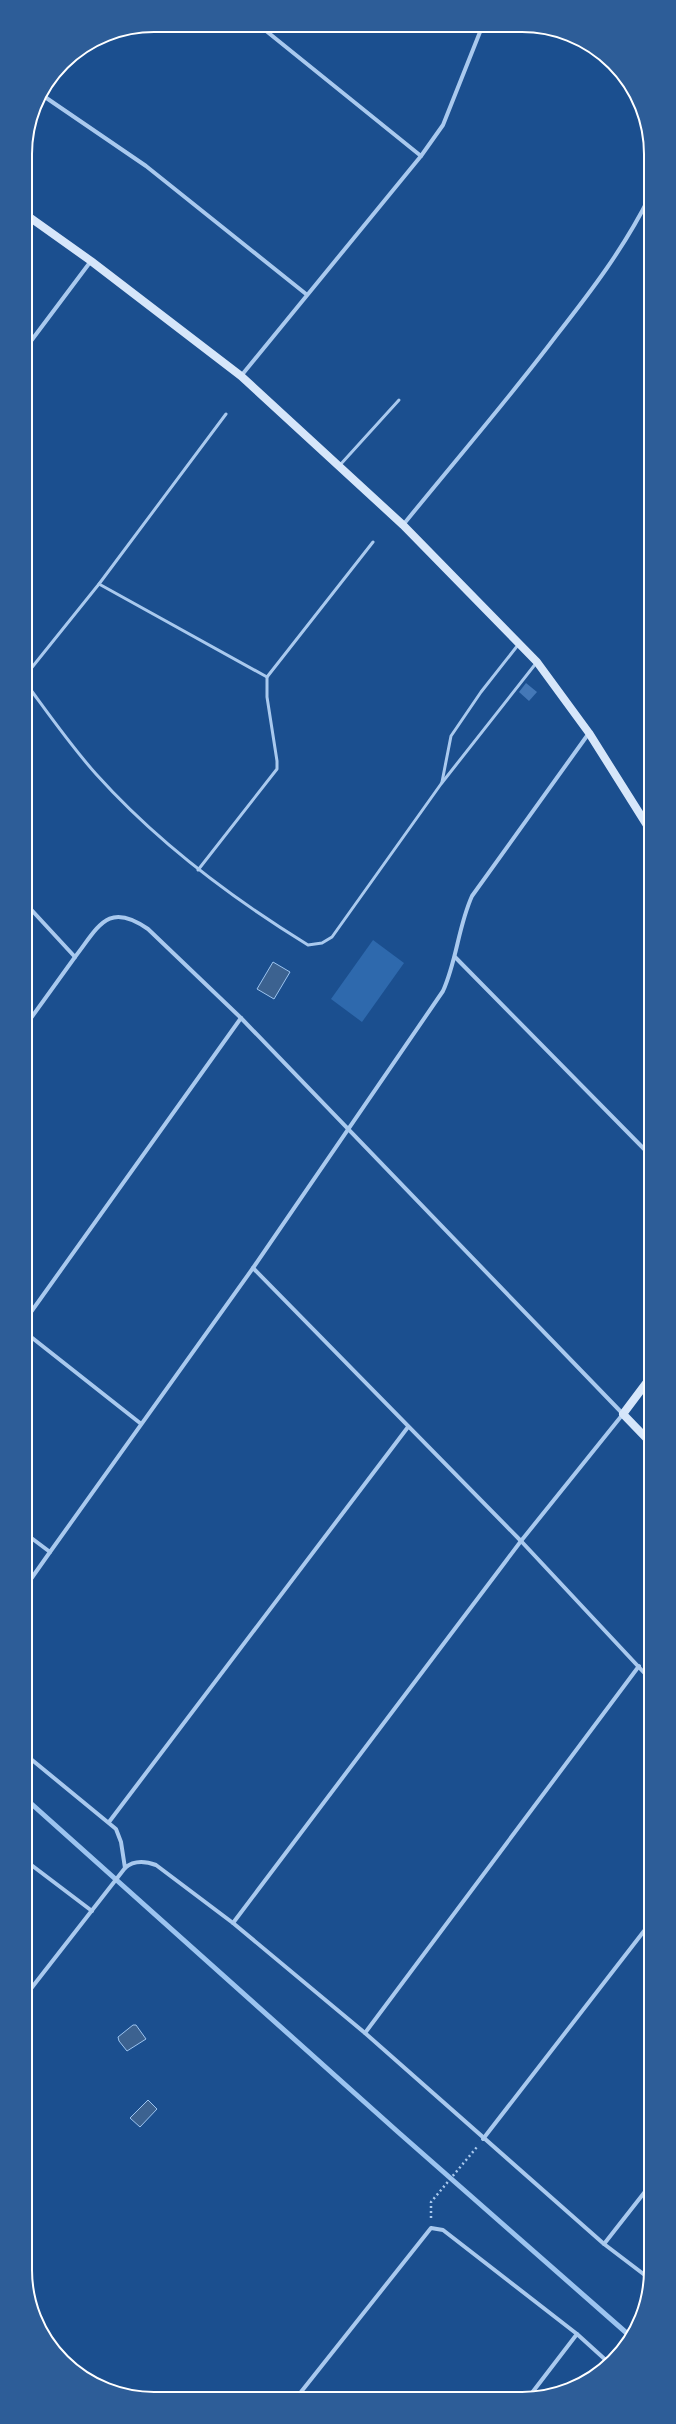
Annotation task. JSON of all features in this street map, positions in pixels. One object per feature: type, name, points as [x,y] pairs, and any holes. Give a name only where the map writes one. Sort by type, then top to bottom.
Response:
[{"type":"street","points":[[267,32],[422,156]]},
{"type":"street","points":[[241,376],[306,294],[422,156],[443,125],[480,32]]},
{"type":"street","points":[[46,98],[146,166],[306,294]]},
{"type":"street","points":[[403,525],[538,359],[611,265],[632,231],[644,208]]},
{"type":"street","points":[[32,219],[91,261],[241,376],[340,465],[403,525],[537,662],[590,732],[644,820]]},
{"type":"street","points":[[32,340],[91,261]]},
{"type":"street","points":[[32,1578],[140,1423],[252,1268],[443,991],[452,972],[464,914],[472,896],[590,732]]},
{"type":"street","points":[[32,910],[75,957]]},
{"type":"street","points":[[32,1017],[100,925],[110,918],[123,916],[135,920],[148,929],[241,1018],[348,1127],[644,1436]]},
{"type":"street","points":[[455,957],[644,1149]]},
{"type":"street","points":[[32,1311],[241,1018]]},
{"type":"street","points":[[252,1268],[521,1541],[644,1672]]},
{"type":"street","points":[[32,1338],[140,1423]]},
{"type":"street","points":[[232,1923],[521,1541],[644,1386]]},
{"type":"street","points":[[109,1822],[408,1427]]},
{"type":"street","points":[[32,1538],[50,1552]]},
{"type":"street","points":[[364,2033],[638,1666]]},
{"type":"street","points":[[32,1760],[116,1829],[121,1842],[125,1868]]},
{"type":"street","points":[[32,1987],[92,1911],[100,1898],[125,1868],[131,1863],[149,1862],[156,1865],[232,1923],[364,2033],[604,2244],[644,2274]]},
{"type":"street","points":[[32,1866],[92,1911]]},
{"type":"street","points":[[483,2139],[644,1931]]},
{"type":"street","points":[[604,2244],[644,2193]]},
{"type":"street","points":[[301,2392],[432,2228],[443,2230],[577,2334],[605,2359]]},
{"type":"street","points":[[533,2391],[577,2334]]},
{"type":"lane","points":[[340,465],[399,400]]},
{"type":"lane","points":[[32,668],[99,584],[226,414]]},
{"type":"lane","points":[[198,870],[277,769],[267,697],[267,677],[373,542]]},
{"type":"lane","points":[[99,584],[267,677]]},
{"type":"lane","points":[[442,784],[451,736],[481,692],[520,644]]},
{"type":"lane","points":[[32,690],[96,774],[143,821],[198,870],[260,916],[308,944],[322,943],[332,937],[442,784],[537,662]]},
{"type":"path","points":[[432,2228],[432,2202],[483,2139]]},
{"type":"shaded area","points":[[373,940],[404,963],[362,1022],[331,999]]},
{"type":"shaded area","points":[[273,962],[290,972],[274,999],[257,989]]},
{"type":"shaded area","points":[[133,2025],[136,2025],[146,2039],[127,2051],[119,2041],[118,2037]]},
{"type":"shaded area","points":[[148,2100],[157,2109],[140,2127],[130,2118]]},
{"type":"building","points":[[526,683],[537,692],[529,701],[519,692]]},
{"type":"waterway","points":[[32,1804],[398,2132],[627,2333]]}]
